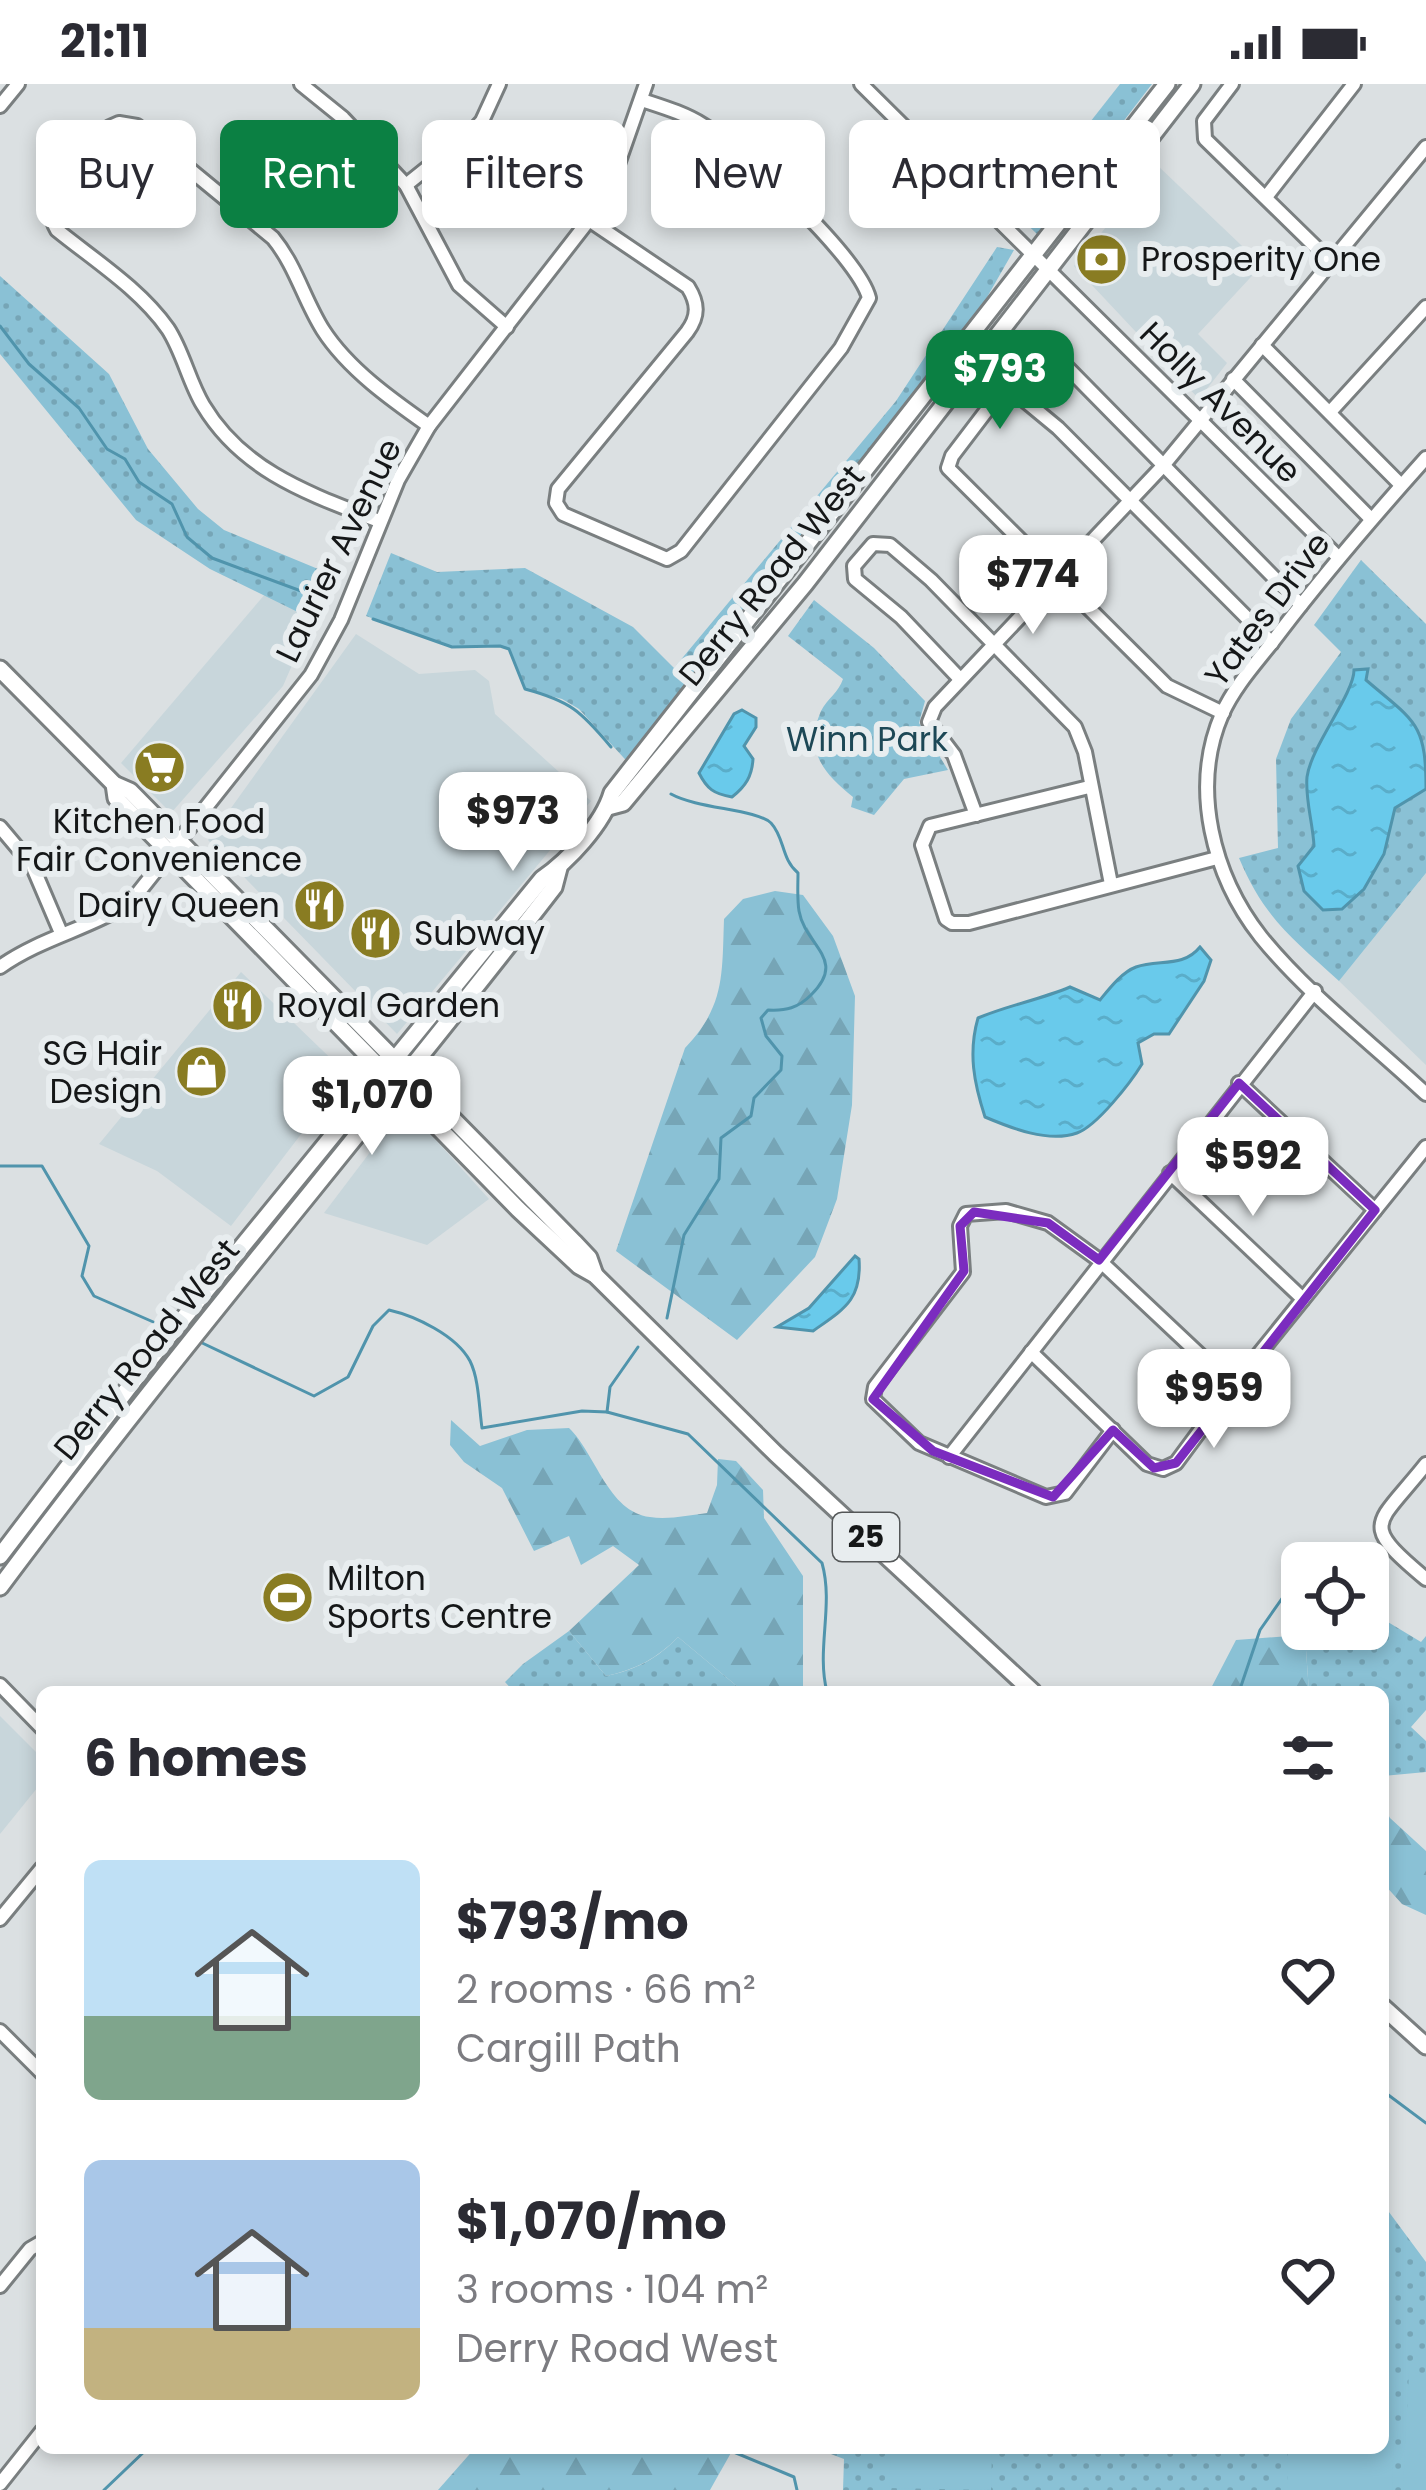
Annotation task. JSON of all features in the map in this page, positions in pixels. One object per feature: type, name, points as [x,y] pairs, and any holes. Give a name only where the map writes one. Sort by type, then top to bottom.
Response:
[{"type":"main road","name":"Derry Road West","points":[[0,1556],[190,1310],[542,879],[559,868],[1167,84]]},
{"type":"main road","name":"Derry Road West","points":[[608,806],[623,803],[775,621],[1192,84]]},
{"type":"main road","points":[[0,670],[114,784],[116,798],[177,848],[390,1065]]},
{"type":"main road","name":"Derry Road West","points":[[0,1587],[168,1367],[404,1080],[554,887],[559,868]]},
{"type":"main road","name":"25","points":[[390,1065],[518,1209],[595,1275],[776,1454],[1027,1686]]},
{"type":"main road","points":[[1389,2012],[1426,2045]]},
{"type":"street","points":[[0,106],[18,84]]},
{"type":"street","points":[[301,84],[343,118],[406,185],[459,286],[507,327]]},
{"type":"street","points":[[406,185],[472,132],[499,84]]},
{"type":"street","name":"Laurier Avenue","points":[[627,140],[646,84]]},
{"type":"street","name":"Holly Avenue","points":[[861,84],[1338,557]]},
{"type":"street","points":[[1232,84],[1204,121],[1202,133],[1333,265]]},
{"type":"street","points":[[1266,197],[1354,84]]},
{"type":"street","points":[[601,228],[688,287],[696,314],[687,332],[558,489],[556,503],[563,514],[668,559],[681,551],[823,372],[869,298],[863,281],[815,226],[723,139],[698,121],[642,100]]},
{"type":"street","points":[[379,521],[277,478],[234,446],[201,401],[169,330],[148,305],[52,223],[54,195],[110,127],[118,123],[137,126],[273,238],[338,350],[429,426]]},
{"type":"street","points":[[976,815],[954,755],[929,722],[935,707],[1162,466],[1426,147]]},
{"type":"street","name":"Laurier Avenue","points":[[0,967],[130,903],[177,848],[311,675],[355,587],[379,521],[429,426],[583,228]]},
{"type":"street","points":[[1331,411],[1426,307]]},
{"type":"street","points":[[1223,713],[1176,693],[948,468],[1006,385],[1020,354],[1041,346],[1054,354],[1300,605]]},
{"type":"street","points":[[1262,346],[1401,485]]},
{"type":"street","points":[[1233,380],[1371,519]]},
{"type":"street","points":[[1006,385],[1058,428],[1272,643]]},
{"type":"street","name":"Yates Drive","points":[[1426,458],[1338,557],[1223,713],[1208,792],[1216,858],[1260,935],[1426,1094]]},
{"type":"street","points":[[958,678],[901,617],[855,579],[854,566],[873,544],[890,544],[932,580],[1075,727],[1085,752],[1111,884]]},
{"type":"street","points":[[1089,787],[930,826],[923,838],[940,911],[952,923],[969,923],[1216,858]]},
{"type":"street","points":[[0,827],[32,865],[61,933]]},
{"type":"street","points":[[949,1457],[1315,991]]},
{"type":"street","points":[[1239,1083],[1376,1210]]},
{"type":"street","points":[[1030,1352],[1147,1464],[1168,1468],[1426,1147]]},
{"type":"street","points":[[1170,1172],[1303,1299]]},
{"type":"street","points":[[1113,1430],[1065,1493],[1053,1497],[919,1443],[873,1399],[872,1394],[963,1272],[961,1219],[974,1212],[1006,1211],[1048,1223],[1100,1260],[1233,1386]]},
{"type":"street","points":[[1426,1464],[1383,1518],[1380,1532],[1386,1545],[1426,1579]]},
{"type":"street","points":[[0,1685],[36,1722]]},
{"type":"street","points":[[0,1919],[36,1875]]},
{"type":"street","points":[[0,2031],[36,2067]]},
{"type":"street","points":[[0,2286],[36,2246]]},
{"type":"street","points":[[0,2484],[36,2439]]},
{"type":"highlighted area","points":[[1239,1083],[1375,1210],[1176,1463],[1154,1468],[1113,1430],[1053,1497],[933,1451],[873,1399],[964,1271],[960,1226],[974,1212],[1048,1223],[1099,1260]]},
{"type":"shaded area","points":[[1160,168],[1262,265],[1198,334],[1227,363],[1199,399],[1074,266],[1105,228],[1160,228]]},
{"type":"shaded area","points":[[266,593],[312,619],[283,686],[171,813],[121,763]]},
{"type":"shaded area","points":[[356,634],[419,674],[475,670],[489,681],[495,714],[591,801],[397,1034],[208,840]]},
{"type":"shaded area","points":[[1426,873],[1426,1065],[1339,981]]},
{"type":"shaded area","points":[[241,972],[347,1074],[231,1226],[157,1171],[99,1144]]},
{"type":"shaded area","points":[[396,1118],[416,1118],[489,1199],[427,1245],[324,1213]]},
{"type":"shaded area","points":[[0,1716],[36,1752],[36,1789],[0,1834]]},
{"type":"green space","points":[[1120,84],[1152,84],[1124,120],[1092,120]]},
{"type":"green space","points":[[997,247],[1014,250],[930,397],[634,769],[579,709],[525,689],[509,649],[452,647],[366,616],[391,553],[437,572],[525,568],[633,627],[674,668],[896,401]]},
{"type":"green space","points":[[0,276],[109,374],[148,449],[198,509],[224,530],[335,576],[312,619],[210,569],[136,520],[0,354]]},
{"type":"green space","points":[[1361,560],[1426,624],[1426,873],[1339,981],[1269,912],[1239,858],[1278,848],[1276,759],[1291,719],[1341,652],[1314,625]]},
{"type":"green space","name":"Winn Park","points":[[814,600],[874,648],[925,701],[919,723],[948,770],[904,779],[874,815],[851,807],[853,797],[819,760],[816,725],[843,679],[788,636]]},
{"type":"green space","points":[[775,891],[803,895],[833,936],[855,996],[852,1105],[837,1199],[815,1257],[737,1340],[616,1251],[685,1048],[708,1018],[719,989],[724,919],[743,899]]},
{"type":"green space","points":[[451,1420],[480,1446],[527,1430],[569,1428],[623,1505],[650,1517],[707,1513],[717,1485],[718,1459],[736,1461],[763,1490],[764,1518],[803,1576],[803,1686],[737,1686],[678,1637],[645,1662],[606,1676],[569,1631],[639,1565],[613,1546],[581,1565],[569,1536],[534,1551],[502,1488],[464,1462],[450,1445]]},
{"type":"green space","points":[[1389,1623],[1421,1642],[1426,1636],[1426,1710],[1411,1727],[1426,1741],[1426,1772],[1389,1775],[1389,1686],[1309,1686],[1306,1650],[1389,1650]]},
{"type":"green space","points":[[569,1631],[606,1676],[646,1662],[678,1637],[737,1686],[509,1686],[505,1682]]},
{"type":"green space","points":[[1281,1637],[1281,1650],[1306,1650],[1309,1686],[1212,1686],[1236,1640]]},
{"type":"green space","points":[[1389,1816],[1426,1851],[1426,1915],[1402,1904],[1389,1890]]},
{"type":"green space","points":[[1389,2212],[1426,2262],[1426,2490],[843,2490],[844,2459],[831,2454],[1389,2454]]},
{"type":"green space","points":[[1389,2371],[1396,2372],[1392,2490],[1287,2490],[1288,2454],[1389,2454]]},
{"type":"green space","points":[[1409,2373],[1426,2373],[1426,2490],[1403,2490]]},
{"type":"green space","points":[[470,2454],[730,2454],[710,2490],[438,2490]]},
{"type":"green space","points":[[891,2454],[992,2454],[991,2490],[889,2488]]},
{"type":"water","points":[[1368,669],[1366,680],[1407,715],[1420,736],[1426,789],[1395,808],[1384,854],[1364,889],[1342,909],[1323,910],[1304,891],[1298,866],[1314,846],[1307,777],[1354,670]]},
{"type":"water","points":[[742,710],[756,718],[744,746],[753,759],[747,780],[732,797],[712,790],[699,773],[734,714]]},
{"type":"water","points":[[1200,947],[1211,960],[1204,981],[1169,1034],[1154,1034],[1138,1043],[1142,1064],[1094,1122],[1077,1133],[1054,1136],[1018,1130],[985,1117],[974,1068],[978,1018],[1070,987],[1100,1000],[1131,969],[1178,960]]},
{"type":"water","points":[[855,1256],[859,1259],[857,1284],[842,1309],[813,1331],[777,1327],[809,1308]]},
{"type":"waterway","points":[[0,326],[29,364],[79,408],[107,449],[125,459],[139,482],[172,504],[187,537],[212,558],[320,598]]},
{"type":"waterway","points":[[373,619],[452,647],[509,649],[525,689],[574,709],[611,747]]},
{"type":"waterway","points":[[667,1318],[684,1235],[719,1179],[721,1138],[751,1116],[754,1098],[781,1070],[782,1056],[766,1036],[761,1018],[768,1010],[801,1003],[826,972],[799,911],[798,873],[771,823],[671,794]]},
{"type":"waterway","points":[[0,1166],[42,1166],[89,1246],[82,1276],[94,1296],[167,1328]]},
{"type":"waterway","points":[[198,1341],[314,1396],[348,1377],[373,1326],[389,1310],[434,1328],[464,1352],[475,1376],[482,1428],[582,1411],[607,1412],[688,1434],[822,1563],[826,1686]]},
{"type":"waterway","points":[[607,1412],[610,1387],[638,1347]]},
{"type":"waterway","points":[[1241,1686],[1260,1630],[1281,1600]]},
{"type":"waterway","points":[[1389,2095],[1426,2123]]},
{"type":"waterway","points":[[104,2490],[142,2454]]},
{"type":"waterway","points":[[738,2454],[794,2477],[797,2490]]},
{"type":"place","name":"Prosperity One","points":[[1102,259]]},
{"type":"place","name":"Kitchen Food Fair Convenience","points":[[159,767]]},
{"type":"place","name":"Dairy Queen","points":[[319,905]]},
{"type":"place","name":"Subway","points":[[375,933]]},
{"type":"place","name":"Royal Garden","points":[[238,1005]]},
{"type":"place","name":"SG Hair Design","points":[[201,1072]]},
{"type":"place","name":"Milton Sports Centre","points":[[288,1597]]}]
